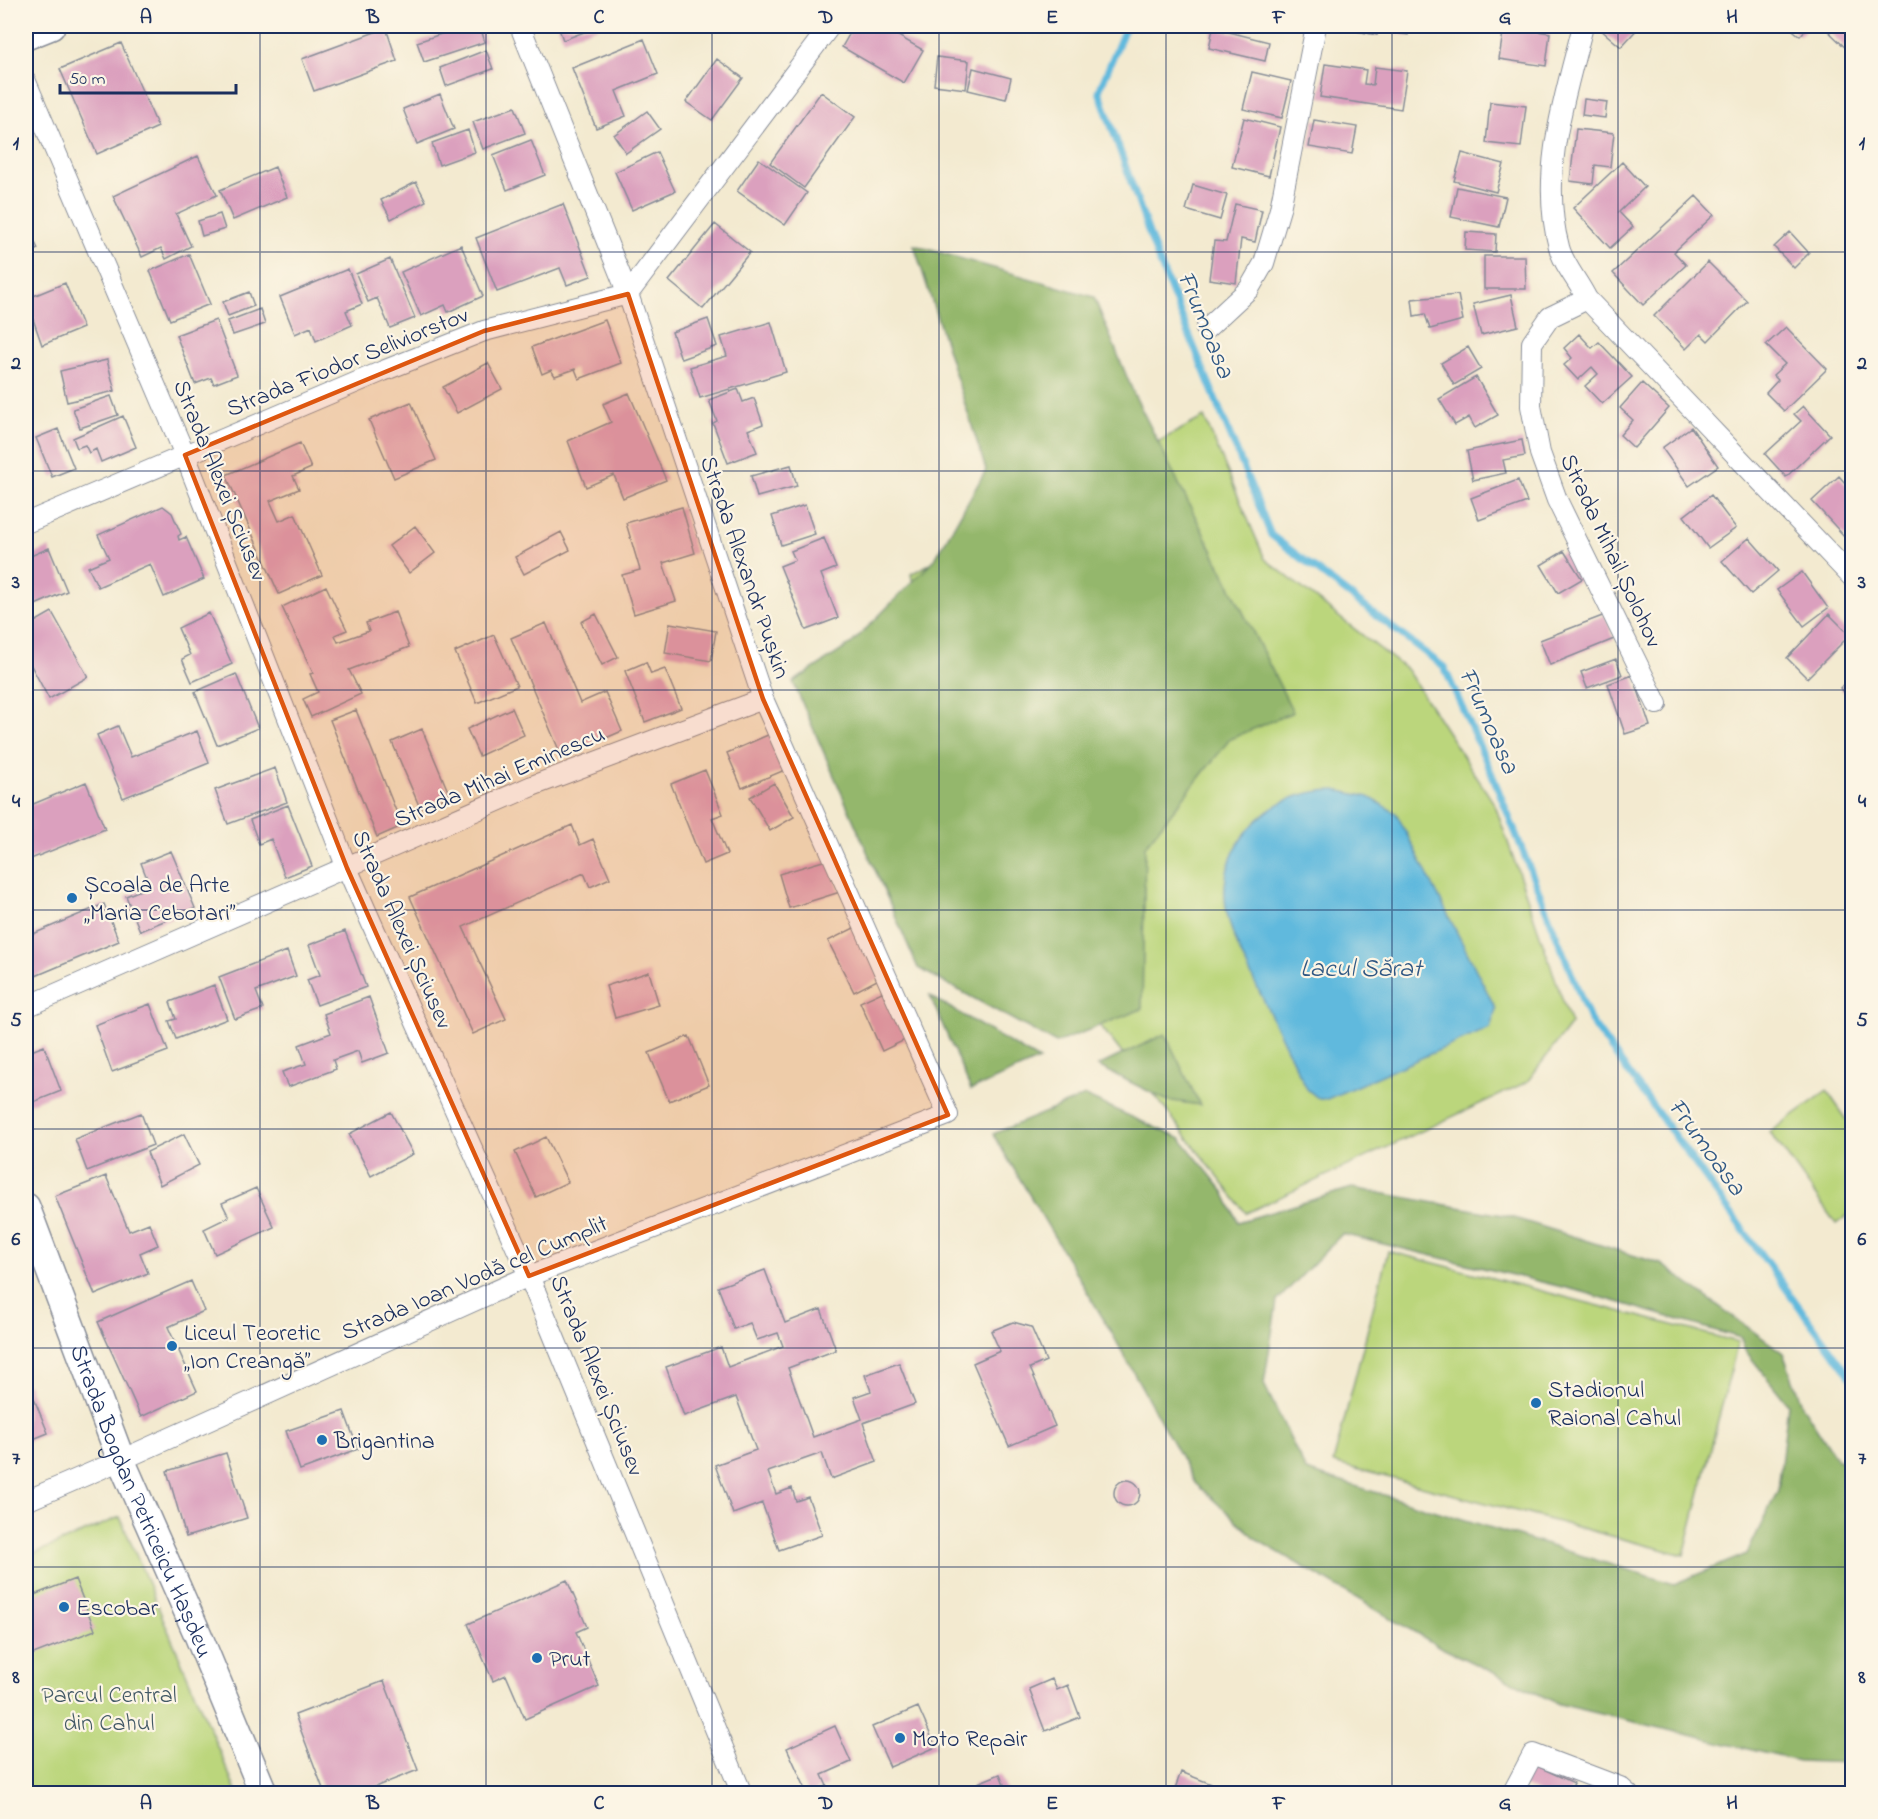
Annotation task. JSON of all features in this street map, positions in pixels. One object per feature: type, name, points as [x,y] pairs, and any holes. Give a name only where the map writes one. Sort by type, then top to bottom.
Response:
[{"type":"main road","points":[[26,36],[51,26]]},
{"type":"main road","name":"Strada Bogdan Petriceicu Hașdeu","points":[[26,1207],[121,1460],[264,1794]]},
{"type":"street","name":"Strada Alexandr Pușkin","points":[[520,26],[628,294],[763,699],[948,1115]]},
{"type":"street","points":[[628,294],[830,26]]},
{"type":"street","points":[[1206,329],[1249,289],[1264,263],[1280,209],[1316,26]]},
{"type":"street","points":[[1583,26],[1561,111],[1552,173],[1553,216],[1559,249],[1587,299],[1852,577]]},
{"type":"street","name":"Strada Alexei Șciusev","points":[[26,82],[185,456],[347,868],[530,1276],[742,1794]]},
{"type":"street","name":"Strada Fiodor Seliviorstov","points":[[26,523],[484,331],[628,294]]},
{"type":"street","name":"Strada Mihail Șolohov","points":[[1587,299],[1550,317],[1532,343],[1530,406],[1540,453],[1557,500],[1657,704]]},
{"type":"street","name":"Strada Mihai Eminescu","points":[[26,1007],[532,786],[763,699]]},
{"type":"street","name":"Strada Ioan Vodă cel Cumplit","points":[[26,1501],[530,1276],[948,1115]]},
{"type":"street","points":[[1512,1794],[1533,1754],[1620,1787],[1629,1794]]},
{"type":"highlighted area","points":[[628,294],[763,699],[948,1115],[529,1276],[347,868],[185,455],[484,331]]},
{"type":"green space","points":[[914,245],[1094,297],[1134,394],[1293,712],[1230,739],[1145,846],[1142,1009],[1056,1043],[918,968],[793,682],[850,645],[935,559],[986,470]]},
{"type":"green space","points":[[1204,417],[1265,559],[1407,670],[1495,805],[1571,1024],[1527,1082],[1246,1213],[1100,1025],[920,626],[911,574]]},
{"type":"green space","points":[[930,996],[1039,1060],[971,1090]]},
{"type":"green space","points":[[1165,1034],[1200,1105],[1166,1100],[1098,1066]]},
{"type":"green space","points":[[1827,1091],[1852,1127],[1852,1212],[1836,1224],[1770,1132]]},
{"type":"green space","points":[[1085,1096],[1181,1139],[1224,1192],[1238,1222],[1352,1188],[1508,1216],[1661,1264],[1783,1353],[1803,1407],[1837,1460],[1852,1462],[1852,1763],[1798,1761],[1559,1704],[1440,1647],[1259,1541],[1195,1483],[1110,1330],[993,1134]],"holes":[[[1342,1234],[1583,1292],[1741,1338],[1744,1349],[1788,1404],[1778,1490],[1747,1554],[1674,1584],[1306,1471],[1264,1384],[1277,1301]]]},
{"type":"green space","name":"Stadionul Raional Cahul","points":[[1388,1251],[1738,1342],[1684,1555],[1333,1463]]},
{"type":"green space","name":"Parcul Central din Cahul","points":[[120,1517],[237,1793],[26,1794],[26,1557]]},
{"type":"water","name":"Lacul Sărat","points":[[1335,790],[1369,797],[1396,813],[1496,1009],[1490,1028],[1327,1099],[1319,1099],[1307,1089],[1241,954],[1227,913],[1225,893],[1227,872],[1234,851],[1248,830],[1266,812],[1298,796]]},
{"type":"building","points":[[465,26],[480,26],[485,42],[424,62],[417,42]]},
{"type":"building","points":[[558,26],[600,26],[563,40]]},
{"type":"building","points":[[854,26],[881,26],[923,50],[904,83],[842,47]]},
{"type":"building","points":[[1331,26],[1379,26],[1377,35]]},
{"type":"building","points":[[1383,26],[1410,26],[1408,35],[1382,31]]},
{"type":"building","points":[[1504,26],[1550,33],[1546,66],[1499,59]]},
{"type":"building","points":[[1603,26],[1640,26],[1621,47],[1600,29]]},
{"type":"building","points":[[1788,26],[1809,26],[1800,36]]},
{"type":"building","points":[[1852,26],[1852,54],[1824,27]]},
{"type":"building","points":[[386,28],[397,61],[314,91],[302,59]]},
{"type":"building","points":[[1213,28],[1269,42],[1265,61],[1209,48]]},
{"type":"building","points":[[644,39],[658,74],[616,91],[626,116],[596,128],[572,68]]},
{"type":"building","points":[[121,43],[158,127],[97,154],[60,69]]},
{"type":"building","points":[[486,50],[493,69],[446,86],[440,68]]},
{"type":"building","points":[[937,57],[969,61],[966,89],[934,85]]},
{"type":"building","points":[[717,59],[743,78],[712,120],[686,102]]},
{"type":"building","points":[[1325,64],[1366,70],[1364,84],[1373,85],[1375,67],[1407,71],[1401,109],[1320,97]]},
{"type":"building","points":[[973,68],[1011,78],[1006,99],[968,90]]},
{"type":"building","points":[[1252,72],[1291,81],[1282,118],[1243,109]]},
{"type":"building","points":[[821,92],[855,117],[804,188],[770,163]]},
{"type":"building","points":[[440,94],[454,129],[417,144],[403,109]]},
{"type":"building","points":[[1584,99],[1607,102],[1605,118],[1582,115]]},
{"type":"building","points":[[1490,102],[1526,106],[1521,147],[1486,143]]},
{"type":"building","points":[[515,107],[525,133],[483,149],[473,122]]},
{"type":"building","points":[[647,111],[660,129],[626,153],[614,135]]},
{"type":"building","points":[[1244,118],[1280,127],[1269,176],[1232,167]]},
{"type":"building","points":[[1314,120],[1357,127],[1352,154],[1309,147]]},
{"type":"building","points":[[1576,129],[1614,133],[1610,167],[1595,165],[1593,184],[1570,181]]},
{"type":"building","points":[[468,130],[475,152],[439,165],[432,143]]},
{"type":"building","points":[[531,140],[545,175],[507,190],[493,155]]},
{"type":"building","points":[[657,152],[675,191],[632,210],[615,172]]},
{"type":"building","points":[[1462,153],[1504,164],[1496,192],[1454,181]]},
{"type":"building","points":[[198,156],[217,195],[176,214],[191,246],[166,259],[161,248],[142,257],[113,196]]},
{"type":"building","points":[[759,159],[807,193],[785,225],[737,191]]},
{"type":"building","points":[[1622,162],[1645,187],[1619,212],[1633,227],[1610,248],[1573,208]]},
{"type":"building","points":[[275,167],[287,197],[233,220],[220,190]]},
{"type":"building","points":[[416,182],[426,201],[391,219],[381,200]]},
{"type":"building","points":[[1193,185],[1227,195],[1220,220],[1186,210]]},
{"type":"building","points":[[1457,187],[1506,197],[1499,227],[1451,217]]},
{"type":"building","points":[[1696,196],[1714,215],[1674,252],[1686,265],[1643,305],[1613,273]]},
{"type":"building","points":[[563,204],[591,276],[567,285],[560,268],[497,292],[476,238]]},
{"type":"building","points":[[1235,204],[1262,210],[1255,242],[1241,239],[1236,283],[1209,279],[1214,241],[1226,242]]},
{"type":"building","points":[[220,214],[225,229],[202,236],[198,221]]},
{"type":"building","points":[[26,224],[38,249],[26,255]]},
{"type":"building","points":[[715,224],[750,252],[703,309],[669,281]]},
{"type":"building","points":[[1466,232],[1496,234],[1495,252],[1465,250]]},
{"type":"building","points":[[1790,232],[1809,253],[1794,268],[1774,247]]},
{"type":"building","points":[[461,245],[483,296],[448,312],[445,305],[421,316],[401,272]]},
{"type":"building","points":[[189,254],[210,304],[170,320],[150,271]]},
{"type":"building","points":[[1484,256],[1525,256],[1526,289],[1484,289]]},
{"type":"building","points":[[390,259],[415,318],[390,328],[377,298],[368,302],[356,274]]},
{"type":"building","points":[[1708,262],[1747,301],[1708,341],[1701,334],[1686,349],[1654,316]]},
{"type":"building","points":[[348,269],[362,304],[346,311],[352,325],[316,341],[311,327],[295,334],[280,297]]},
{"type":"building","points":[[65,283],[83,328],[42,345],[26,299]]},
{"type":"building","points":[[249,292],[254,306],[228,316],[223,302]]},
{"type":"building","points":[[1458,295],[1463,320],[1430,329],[1425,314],[1414,316],[1412,299]]},
{"type":"building","points":[[1511,295],[1518,326],[1481,335],[1473,304]]},
{"type":"building","points":[[260,309],[265,324],[233,335],[228,321]]},
{"type":"building","points":[[708,319],[717,346],[681,359],[672,332]]},
{"type":"building","points":[[216,320],[237,375],[214,384],[211,378],[195,384],[176,335]]},
{"type":"building","points":[[605,320],[621,363],[579,379],[575,369],[555,376],[551,370],[542,374],[532,347]]},
{"type":"building","points":[[771,322],[786,372],[700,398],[690,367],[727,356],[721,337]]},
{"type":"building","points":[[1786,327],[1827,369],[1784,411],[1766,393],[1778,380],[1773,375],[1785,364],[1766,345]]},
{"type":"building","points":[[1579,334],[1592,348],[1599,342],[1632,377],[1602,404],[1585,386],[1598,374],[1592,367],[1578,380],[1564,365],[1572,358],[1564,348]]},
{"type":"building","points":[[1468,347],[1481,369],[1454,385],[1441,363]]},
{"type":"building","points":[[107,360],[115,391],[67,402],[60,371]]},
{"type":"building","points":[[488,363],[502,389],[457,413],[443,387]]},
{"type":"building","points":[[1476,377],[1498,415],[1475,428],[1469,417],[1455,425],[1439,399]]},
{"type":"building","points":[[1642,383],[1669,408],[1634,448],[1620,435],[1633,420],[1620,408]]},
{"type":"building","points":[[738,389],[743,402],[754,398],[763,424],[748,430],[757,452],[728,463],[713,423],[717,421],[709,400]]},
{"type":"building","points":[[629,393],[666,480],[623,498],[614,475],[586,487],[568,441],[611,422],[603,404]]},
{"type":"building","points":[[111,396],[118,415],[80,428],[73,409]]},
{"type":"building","points":[[411,402],[436,460],[394,478],[369,420]]},
{"type":"building","points":[[1803,406],[1830,435],[1786,477],[1765,454],[1801,421],[1794,414]]},
{"type":"building","points":[[123,416],[136,447],[101,462],[96,449],[89,453],[85,445],[77,448],[73,438]]},
{"type":"building","points":[[1691,427],[1718,466],[1689,486],[1662,448]]},
{"type":"building","points":[[58,429],[74,468],[52,477],[36,438]]},
{"type":"building","points":[[1522,440],[1525,456],[1503,460],[1506,473],[1473,480],[1467,451]]},
{"type":"building","points":[[300,443],[311,468],[293,476],[299,489],[270,501],[279,521],[295,514],[322,575],[279,594],[226,475]]},
{"type":"building","points":[[791,465],[797,486],[757,497],[751,476]]},
{"type":"building","points":[[1839,476],[1852,491],[1852,530],[1845,537],[1812,501]]},
{"type":"building","points":[[1518,480],[1527,502],[1479,520],[1471,498]]},
{"type":"building","points":[[1711,495],[1736,528],[1708,548],[1684,516]]},
{"type":"building","points":[[805,505],[815,534],[781,545],[772,516]]},
{"type":"building","points":[[163,506],[172,513],[181,534],[178,536],[179,540],[186,537],[204,579],[164,597],[150,564],[98,587],[88,567],[109,558],[98,535]]},
{"type":"building","points":[[682,507],[695,553],[663,563],[676,601],[634,614],[622,575],[640,570],[626,523]]},
{"type":"building","points":[[415,526],[435,553],[409,573],[389,546]]},
{"type":"building","points":[[561,532],[570,550],[524,574],[515,557]]},
{"type":"building","points":[[824,538],[836,568],[821,574],[838,618],[806,630],[780,566],[795,560],[791,551]]},
{"type":"building","points":[[1749,538],[1778,571],[1751,594],[1722,561]]},
{"type":"building","points":[[49,548],[67,591],[26,609],[26,558]]},
{"type":"building","points":[[1564,551],[1582,579],[1558,593],[1541,565]]},
{"type":"building","points":[[1802,572],[1828,608],[1804,626],[1777,590]]},
{"type":"building","points":[[326,586],[347,630],[335,635],[338,642],[369,631],[366,623],[395,612],[409,647],[349,670],[361,694],[311,717],[303,699],[318,692],[310,674],[313,673],[282,607]]},
{"type":"building","points":[[52,612],[88,677],[49,699],[26,656],[26,627]]},
{"type":"building","points":[[209,613],[232,664],[192,682],[182,659],[190,655],[178,628]]},
{"type":"building","points":[[596,614],[618,657],[602,665],[581,622]]},
{"type":"building","points":[[1829,614],[1850,635],[1807,678],[1787,658]]},
{"type":"building","points":[[1605,615],[1614,639],[1550,665],[1540,640]]},
{"type":"building","points":[[546,623],[580,703],[605,692],[622,731],[562,757],[511,638]]},
{"type":"building","points":[[670,623],[716,631],[711,661],[665,653]]},
{"type":"building","points":[[494,635],[517,686],[477,703],[455,652]]},
{"type":"building","points":[[1616,659],[1622,675],[1587,688],[1581,672]]},
{"type":"building","points":[[646,662],[651,674],[665,669],[681,708],[645,722],[625,671]]},
{"type":"building","points":[[236,674],[258,728],[217,745],[195,692]]},
{"type":"building","points":[[1633,675],[1650,726],[1625,734],[1608,684]]},
{"type":"building","points":[[1852,675],[1852,700],[1840,688]]},
{"type":"building","points":[[512,708],[524,735],[479,756],[467,729]]},
{"type":"building","points":[[356,710],[402,826],[377,837],[330,720]]},
{"type":"building","points":[[118,726],[131,757],[197,731],[209,763],[123,798],[97,735]]},
{"type":"building","points":[[422,729],[450,796],[420,808],[392,742]]},
{"type":"building","points":[[777,731],[792,767],[742,788],[727,753]]},
{"type":"building","points":[[275,768],[287,802],[228,824],[215,790]]},
{"type":"building","points":[[705,770],[723,814],[712,818],[727,854],[703,864],[671,784]]},
{"type":"building","points":[[86,782],[105,829],[26,861],[26,807]]},
{"type":"building","points":[[774,783],[794,817],[770,831],[750,797]]},
{"type":"building","points":[[288,805],[312,866],[285,877],[271,839],[259,844],[250,820]]},
{"type":"building","points":[[572,825],[580,845],[593,839],[610,878],[590,887],[584,873],[463,927],[506,1019],[473,1034],[410,897]]},
{"type":"building","points":[[171,851],[195,908],[140,931],[126,896],[150,886],[141,863]]},
{"type":"building","points":[[830,859],[840,892],[789,908],[779,874]]},
{"type":"building","points":[[104,904],[119,941],[26,980],[26,937]]},
{"type":"building","points":[[858,926],[883,977],[854,992],[828,941]]},
{"type":"building","points":[[345,931],[366,987],[317,1005],[307,980],[320,975],[309,945]]},
{"type":"building","points":[[287,951],[296,976],[256,991],[263,1009],[235,1019],[219,977]]},
{"type":"building","points":[[649,972],[659,1005],[615,1018],[606,986]]},
{"type":"building","points":[[214,985],[227,1019],[176,1039],[169,1021],[176,1019],[170,1002]]},
{"type":"building","points":[[884,991],[907,1039],[882,1051],[860,1002]]},
{"type":"building","points":[[369,997],[389,1053],[362,1063],[358,1051],[333,1060],[336,1069],[288,1087],[282,1072],[306,1064],[299,1045],[331,1033],[324,1014]]},
{"type":"building","points":[[150,1004],[168,1051],[112,1072],[95,1025]]},
{"type":"building","points":[[689,1036],[709,1085],[669,1101],[649,1053]]},
{"type":"building","points":[[44,1046],[61,1091],[26,1105],[26,1053]]},
{"type":"building","points":[[391,1112],[413,1154],[371,1176],[349,1134]]},
{"type":"building","points":[[141,1113],[153,1145],[87,1171],[75,1139]]},
{"type":"building","points":[[184,1134],[199,1165],[160,1185],[147,1152]]},
{"type":"building","points":[[546,1137],[568,1182],[536,1197],[515,1152]]},
{"type":"building","points":[[106,1176],[129,1231],[149,1223],[158,1245],[140,1253],[148,1273],[95,1295],[55,1196]]},
{"type":"building","points":[[256,1188],[274,1227],[215,1254],[204,1229],[229,1217],[222,1203]]},
{"type":"building","points":[[765,1270],[785,1323],[821,1309],[836,1350],[788,1368],[813,1437],[862,1419],[854,1397],[871,1391],[865,1375],[899,1363],[915,1404],[863,1423],[877,1462],[831,1479],[822,1453],[768,1472],[776,1494],[792,1488],[796,1501],[808,1497],[822,1535],[779,1550],[762,1503],[733,1514],[715,1465],[756,1450],[736,1397],[684,1416],[666,1367],[721,1347],[728,1367],[783,1346],[778,1333],[757,1340],[750,1323],[734,1329],[718,1287]]},
{"type":"building","points":[[191,1281],[204,1311],[168,1327],[197,1391],[141,1417],[98,1322]]},
{"type":"building","points":[[1013,1322],[1031,1327],[1046,1361],[1030,1368],[1055,1426],[1009,1446],[973,1363],[1000,1351],[991,1331]]},
{"type":"building","points":[[28,1384],[48,1433],[26,1442],[26,1385]]},
{"type":"building","name":"Brigantina","points":[[344,1411],[358,1449],[300,1470],[286,1431]]},
{"type":"building","points":[[226,1453],[247,1518],[186,1537],[167,1471]]},
{"type":"building","points":[[1127,1480],[1136,1484],[1140,1493],[1136,1502],[1127,1506],[1118,1502],[1114,1493],[1118,1484]]},
{"type":"building","points":[[75,1579],[95,1630],[26,1657],[26,1598]]},
{"type":"building","points":[[567,1580],[587,1627],[576,1632],[599,1686],[525,1719],[506,1675],[493,1681],[468,1624]]},
{"type":"building","points":[[1052,1679],[1057,1690],[1068,1685],[1080,1717],[1045,1731],[1029,1689]]},
{"type":"building","points":[[384,1681],[418,1770],[357,1794],[325,1794],[295,1715]]},
{"type":"building","points":[[918,1707],[936,1747],[890,1767],[872,1727]]},
{"type":"building","points":[[835,1726],[851,1762],[822,1775],[827,1786],[808,1794],[787,1748]]},
{"type":"building","points":[[1526,1761],[1574,1783],[1569,1794],[1541,1794],[1517,1782]]},
{"type":"building","points":[[1181,1772],[1219,1787],[1217,1794],[1173,1794]]},
{"type":"building","points":[[1000,1774],[1008,1794],[977,1794],[973,1785]]},
{"type":"waterway","name":"Frumoasa","points":[[1126,26],[1099,91],[1157,256],[1271,535],[1444,667],[1492,774],[1590,1020],[1852,1379]]},
{"type":"place","name":"Școala de Arte „Maria Cebotari”","points":[[72,898]]},
{"type":"place","name":"Liceul Teoretic „Ion Creangă”","points":[[172,1346]]},
{"type":"place","name":"Stadionul Raional Cahul","points":[[1536,1403]]},
{"type":"place","name":"Brigantina","points":[[322,1440]]},
{"type":"place","name":"Escobar","points":[[64,1607]]},
{"type":"place","name":"Prut","points":[[537,1658]]},
{"type":"place","name":"Moto Repair","points":[[900,1738]]}]
